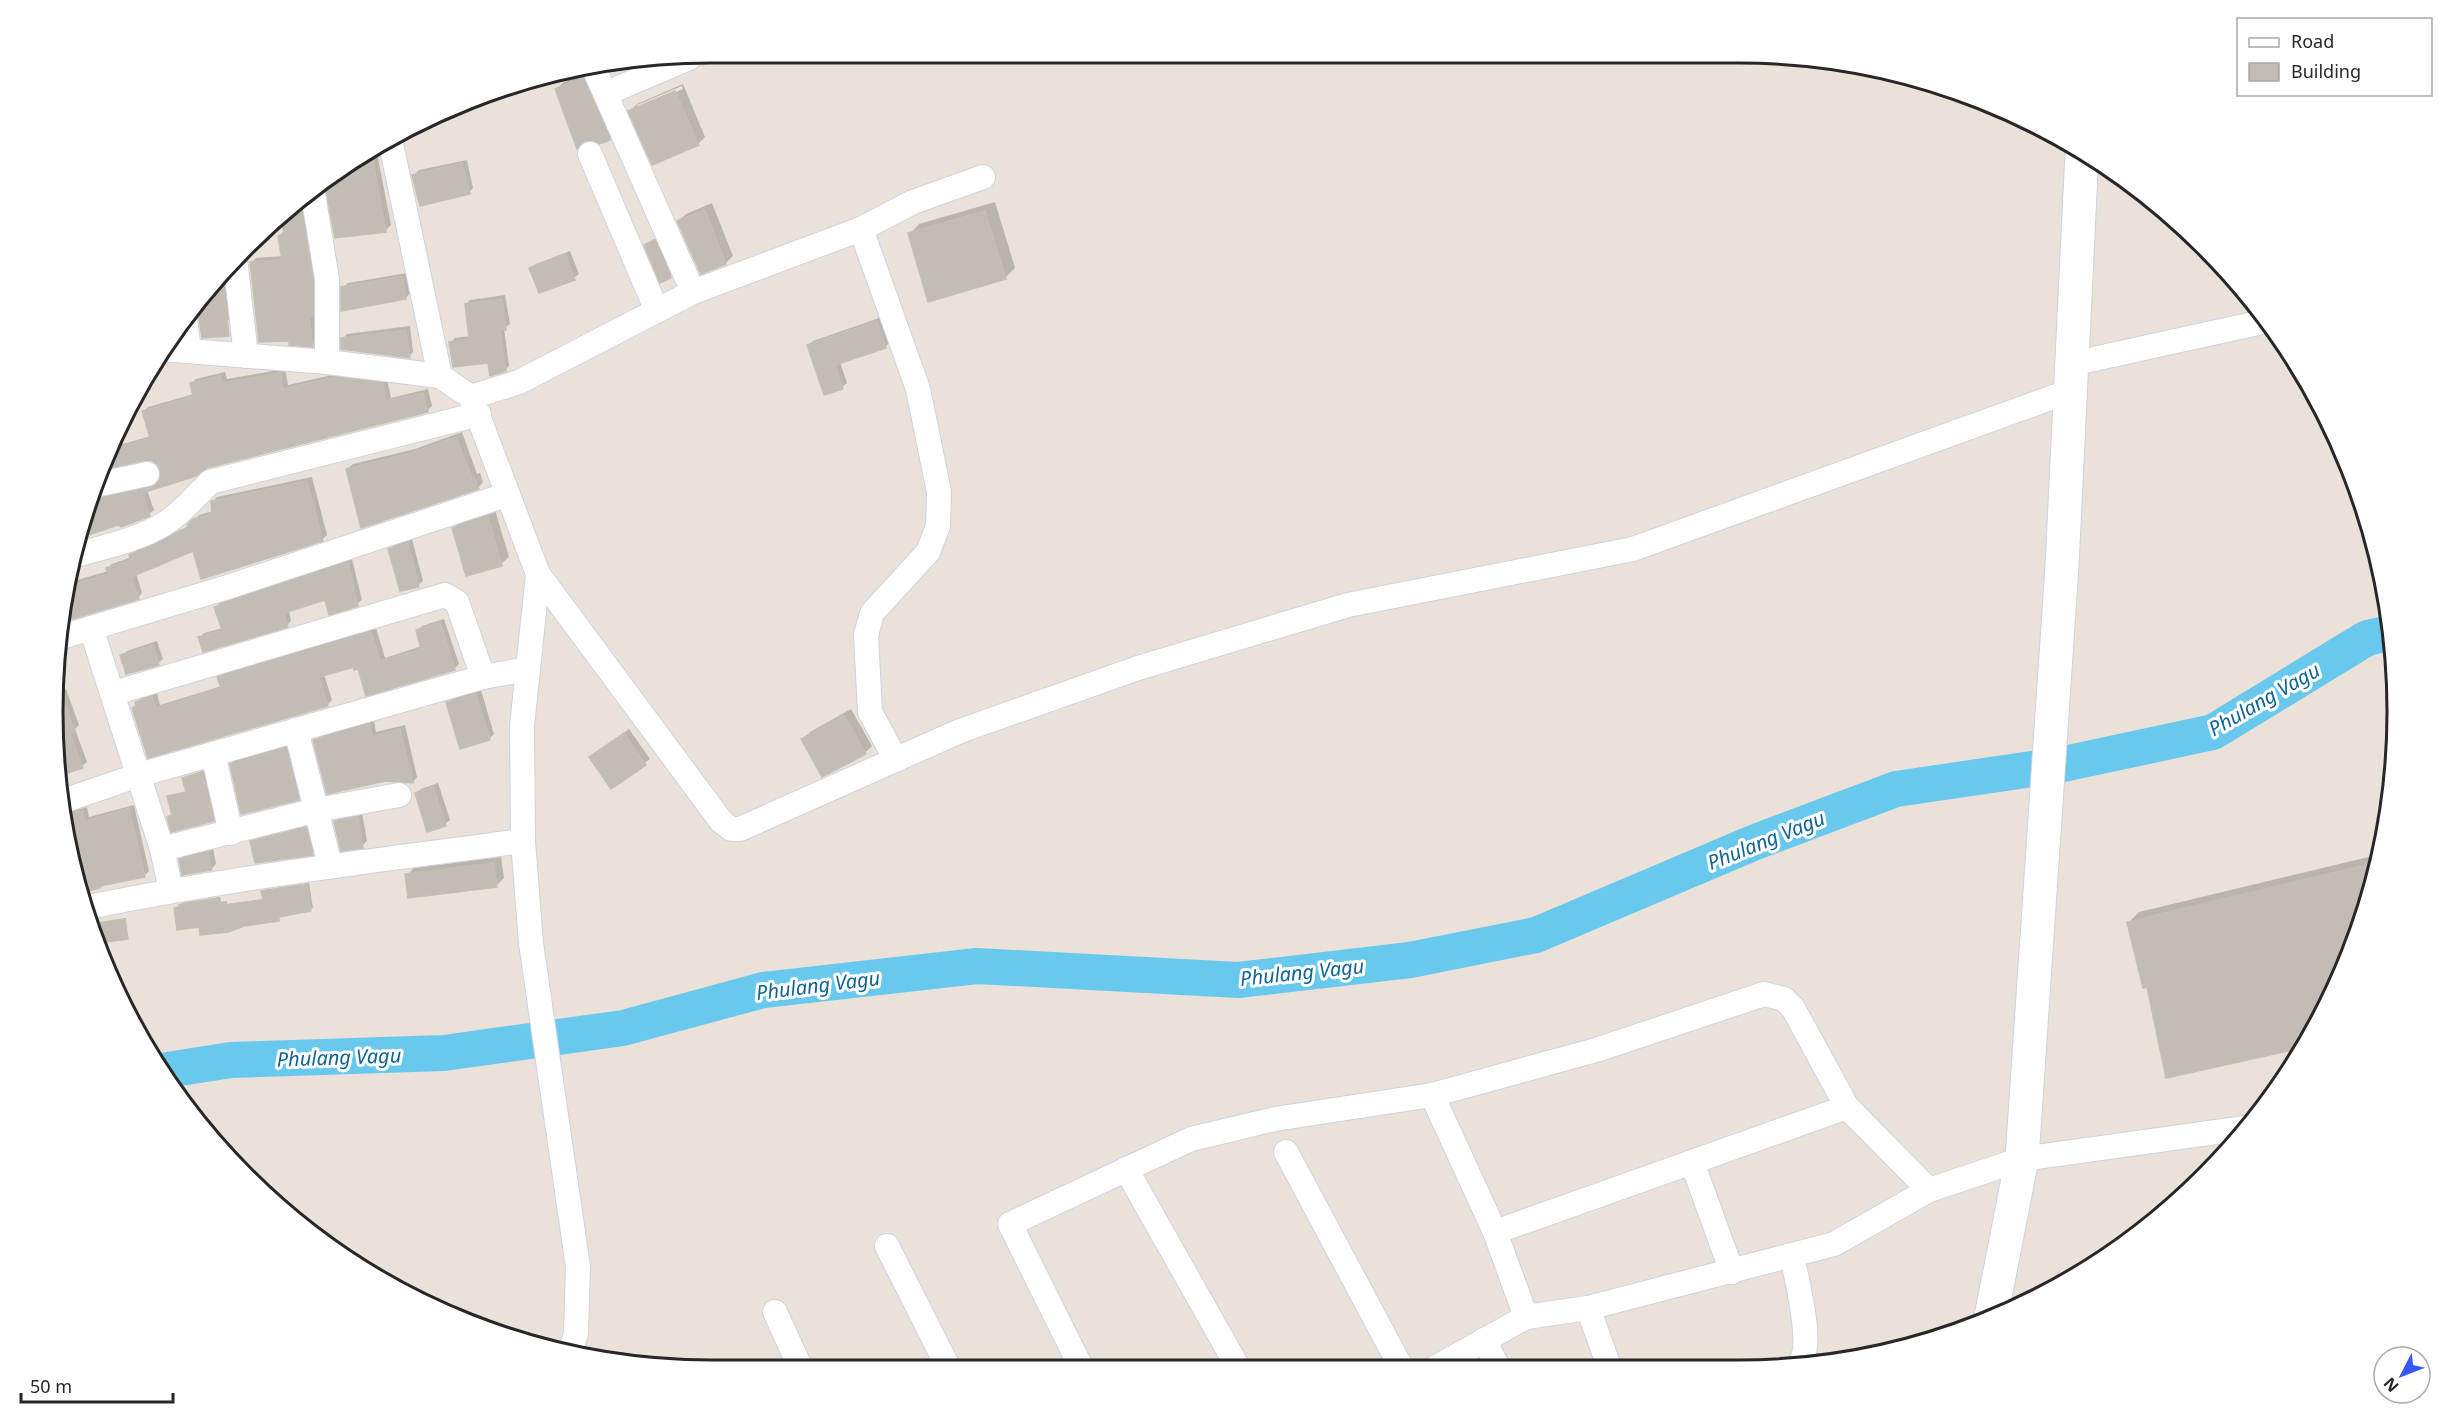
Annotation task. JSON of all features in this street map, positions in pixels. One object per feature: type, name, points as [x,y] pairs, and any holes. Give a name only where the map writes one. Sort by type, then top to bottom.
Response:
[{"type":"street","points":[[607,93],[675,64]]},
{"type":"street","points":[[597,73],[693,292]]},
{"type":"street","points":[[392,147],[440,376]]},
{"type":"street","points":[[590,154],[657,311]]},
{"type":"street","points":[[1993,1308],[2022,1159],[2062,566],[2082,161]]},
{"type":"street","points":[[83,553],[119,543],[158,528],[210,483],[475,405],[693,292],[861,229],[913,202],[983,177]]},
{"type":"street","points":[[314,200],[327,279],[327,362]]},
{"type":"street","points":[[861,229],[918,389],[939,492],[938,526],[928,552],[872,613],[866,635],[870,712],[896,760]]},
{"type":"street","points":[[232,275],[246,356]]},
{"type":"street","points":[[173,349],[327,362],[440,376],[475,405],[506,495],[538,574],[721,821],[731,829],[740,829],[960,731],[1138,668],[1348,605],[1634,549],[2071,377],[2258,324]]},
{"type":"street","points":[[187,331],[189,350]]},
{"type":"street","points":[[104,483],[147,474]]},
{"type":"street","points":[[68,635],[228,587],[506,495]]},
{"type":"street","points":[[538,574],[522,726],[523,841],[539,994],[578,1267],[576,1333],[572,1345]]},
{"type":"street","points":[[114,693],[445,595],[457,602],[483,677]]},
{"type":"street","points":[[91,628],[114,693],[162,849],[171,890]]},
{"type":"street","points":[[69,799],[139,775],[296,730],[483,677],[527,669]]},
{"type":"street","points":[[296,730],[330,866]]},
{"type":"street","points":[[213,754],[231,833]]},
{"type":"street","points":[[162,849],[317,810],[399,795]]},
{"type":"street","points":[[93,906],[171,890],[330,866],[523,841]]},
{"type":"street","points":[[1078,1360],[1010,1224],[1191,1138],[1275,1119],[1432,1095],[1596,1050],[1764,994],[1784,999],[1792,1008],[1847,1107],[1929,1190]]},
{"type":"street","points":[[1432,1095],[1496,1232],[1527,1317]]},
{"type":"street","points":[[1496,1232],[1847,1107]]},
{"type":"street","points":[[1449,1360],[1527,1317],[1588,1308],[1834,1244],[1929,1190],[2022,1159],[2234,1130]]},
{"type":"street","points":[[1286,1152],[1397,1360]]},
{"type":"street","points":[[1692,1162],[1732,1272]]},
{"type":"street","points":[[1126,1169],[1234,1360]]},
{"type":"street","points":[[886,1246],[944,1360]]},
{"type":"street","points":[[1792,1255],[1807,1345],[1804,1356]]},
{"type":"street","points":[[1588,1308],[1607,1360]]},
{"type":"street","points":[[775,1312],[797,1360]]},
{"type":"street","points":[[1484,1340],[1494,1360]]},
{"type":"building","points":[[583,78],[610,140],[600,144],[592,140],[585,141],[577,149],[555,89]]},
{"type":"building","points":[[675,91],[699,145],[652,165],[628,111]]},
{"type":"building","points":[[372,159],[386,232],[335,238],[326,190]]},
{"type":"building","points":[[462,163],[470,194],[420,206],[412,175]]},
{"type":"building","points":[[301,210],[313,280],[313,316],[309,317],[313,347],[289,345],[289,341],[259,342],[250,262],[282,260],[278,236],[284,234],[283,225]]},
{"type":"building","points":[[705,210],[726,264],[701,274],[677,221]]},
{"type":"building","points":[[985,211],[1006,279],[928,302],[908,233]]},
{"type":"building","points":[[654,240],[671,278],[660,283],[644,245]]},
{"type":"building","points":[[565,254],[575,280],[539,293],[529,268]]},
{"type":"building","points":[[402,276],[406,299],[341,311],[341,287]]},
{"type":"building","points":[[223,285],[229,336],[202,338],[199,317]]},
{"type":"building","points":[[502,299],[506,330],[500,330],[506,371],[490,376],[488,363],[453,367],[449,342],[469,339],[465,304]]},
{"type":"building","points":[[877,321],[886,348],[835,365],[843,389],[824,395],[807,345]]},
{"type":"building","points":[[406,330],[410,358],[341,349],[341,338]]},
{"type":"building","points":[[281,373],[283,389],[335,377],[383,383],[386,401],[423,393],[428,412],[207,468],[196,476],[142,493],[150,516],[121,527],[118,525],[88,535],[99,497],[150,488],[160,479],[158,465],[151,460],[110,467],[120,447],[150,438],[142,411],[193,396],[190,383],[220,376],[222,383]]},
{"type":"building","points":[[456,437],[472,478],[474,477],[479,489],[361,528],[346,469],[408,454]]},
{"type":"building","points":[[307,481],[323,541],[201,579],[193,551],[131,577],[139,599],[70,620],[75,584],[108,574],[106,568],[131,560],[129,555],[188,528],[187,525],[193,519],[212,514],[211,501]]},
{"type":"building","points":[[488,516],[502,566],[466,576],[452,528]]},
{"type":"building","points":[[408,543],[419,587],[400,591],[388,549]]},
{"type":"building","points":[[348,562],[358,606],[329,615],[325,600],[284,613],[288,627],[203,652],[198,637],[222,630],[214,607]]},
{"type":"building","points":[[440,622],[455,670],[366,696],[358,669],[354,670],[354,667],[319,677],[328,706],[148,758],[132,708],[136,706],[135,702],[152,697],[156,708],[221,688],[217,677],[371,632],[380,661],[421,649],[416,630]]},
{"type":"building","points":[[153,645],[159,665],[126,674],[120,655]]},
{"type":"building","points":[[476,694],[490,740],[460,749],[446,702]]},
{"type":"building","points":[[63,699],[75,731],[70,733],[83,768],[66,773]]},
{"type":"building","points":[[844,715],[866,754],[822,777],[801,739]]},
{"type":"building","points":[[370,724],[372,736],[400,729],[413,783],[385,781],[327,794],[313,740]]},
{"type":"building","points":[[624,733],[646,765],[611,789],[589,757]]},
{"type":"building","points":[[286,748],[299,800],[241,814],[230,764]]},
{"type":"building","points":[[202,772],[214,821],[171,832],[167,817],[172,815],[167,796],[186,792],[182,778]]},
{"type":"building","points":[[433,787],[446,826],[427,832],[415,793]]},
{"type":"building","points":[[129,808],[145,877],[100,886],[100,888],[89,891],[75,838],[72,814],[82,811],[85,821]]},
{"type":"building","points":[[358,817],[363,848],[341,851],[334,821]]},
{"type":"building","points":[[306,827],[313,855],[255,863],[250,841]]},
{"type":"building","points":[[208,852],[212,870],[182,875],[179,859]]},
{"type":"building","points":[[494,863],[497,887],[408,898],[405,874]]},
{"type":"building","points":[[2369,864],[2353,920],[2338,960],[2291,1050],[2166,1078],[2147,987],[2143,988],[2127,922]]},
{"type":"building","points":[[307,884],[311,911],[279,917],[279,921],[244,926],[229,932],[200,935],[199,927],[177,930],[174,908],[180,907],[179,905],[218,898],[219,903],[225,902],[225,905],[263,900],[261,891]]},
{"type":"building","points":[[125,919],[128,939],[105,942],[98,923]]},
{"type":"waterway","name":"Phulang Vagu","points":[[170,1070],[231,1060],[444,1053],[623,1028],[763,990],[977,966],[1238,980],[1410,960],[1536,935],[1753,843],[1896,789],[2059,765],[2213,732],[2367,638],[2382,635]]}]
